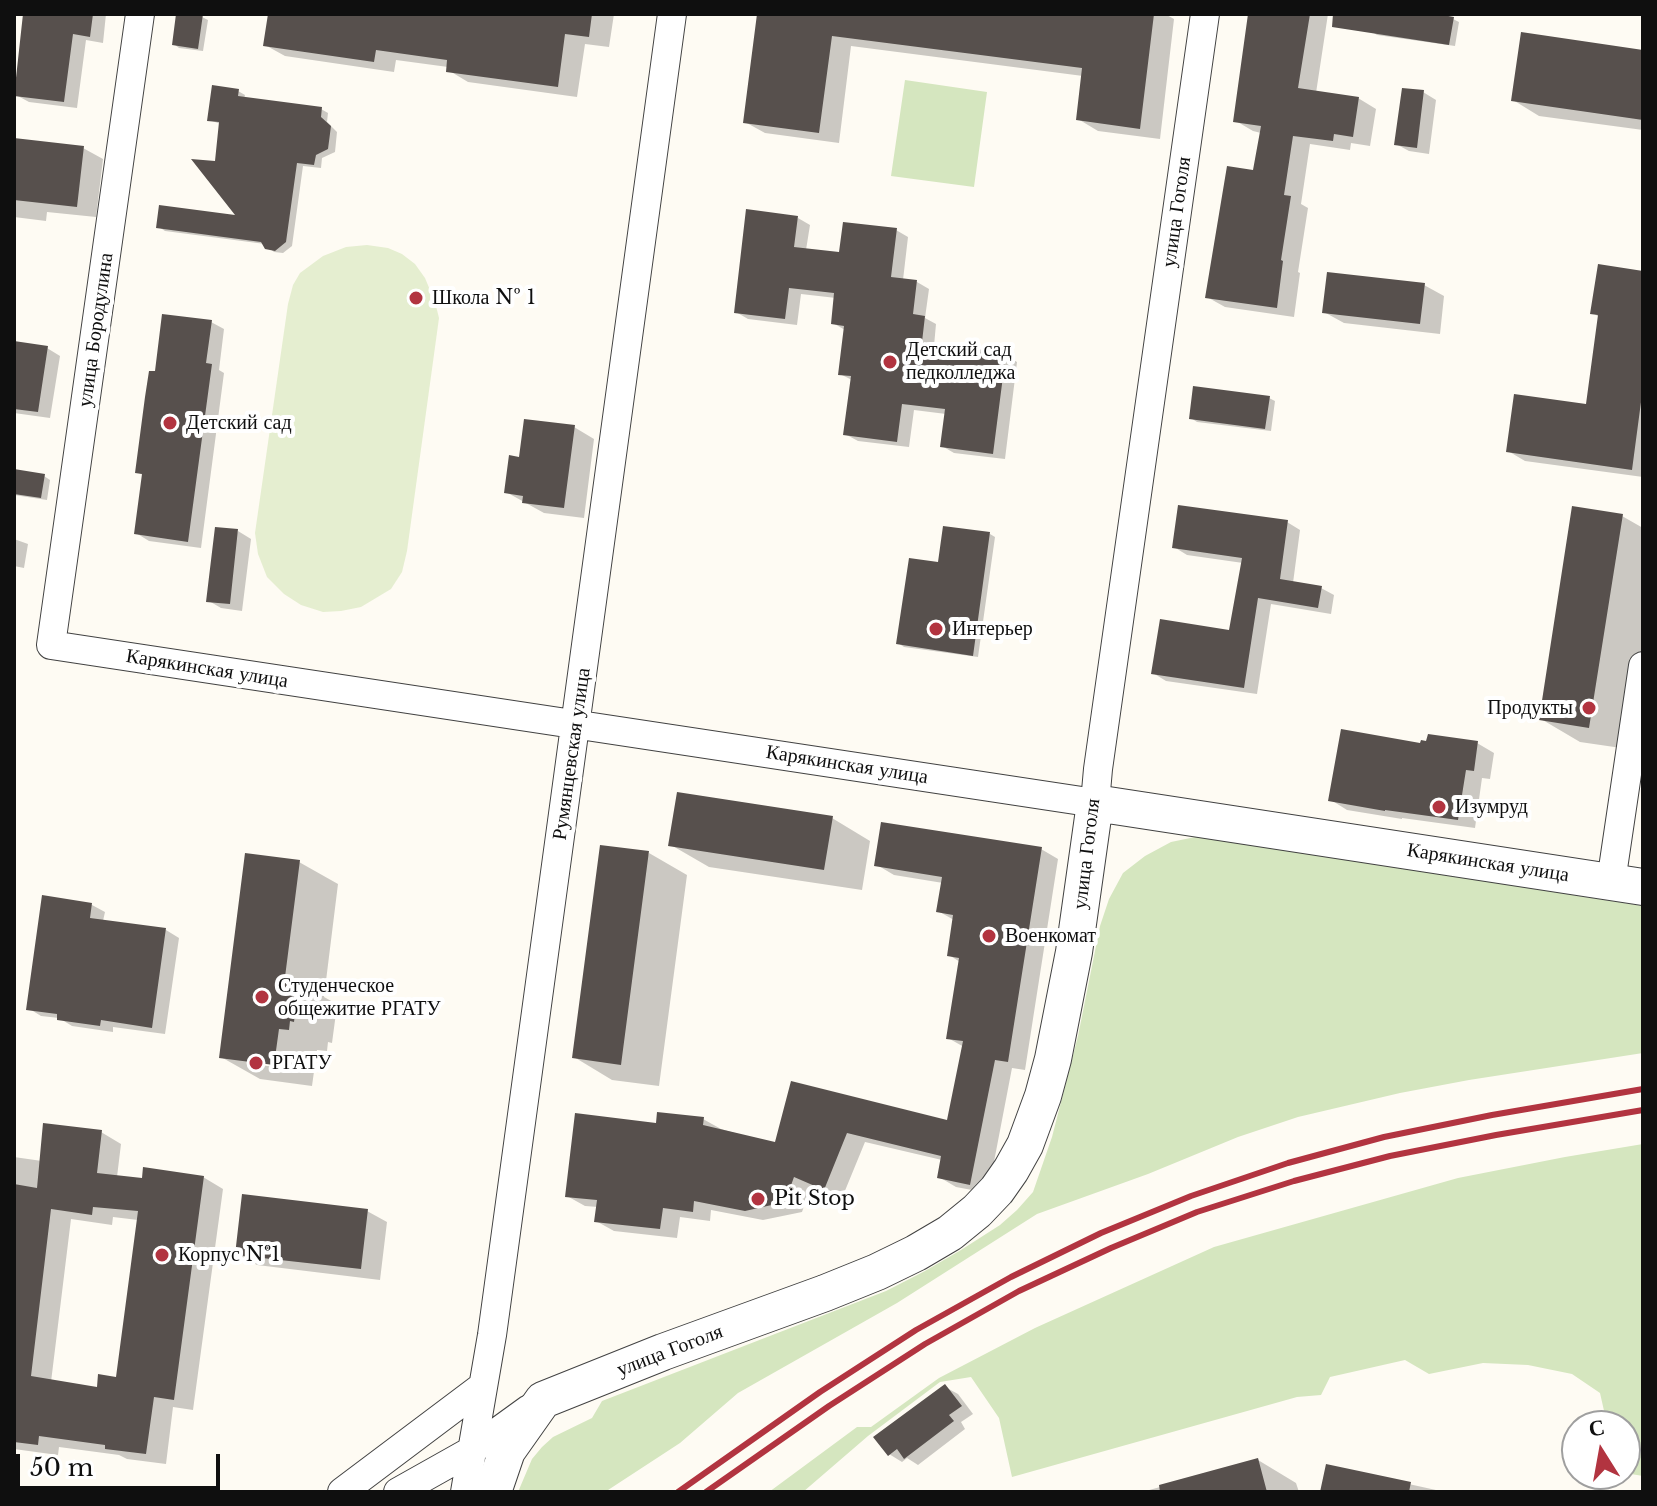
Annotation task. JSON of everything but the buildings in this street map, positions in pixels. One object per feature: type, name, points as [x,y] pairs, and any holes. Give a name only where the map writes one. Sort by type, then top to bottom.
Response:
[{"type":"street","name":"улица Бородулина","points":[[51,645],[140,14]]},
{"type":"street","name":"Румянцевская улица","points":[[465,1492],[492,1335],[672,14]]},
{"type":"street","name":"улица Гоголя","points":[[398,1492],[471,1451],[543,1400],[877,1272],[950,1233],[997,1190],[1025,1145],[1053,1059],[1074,952],[1205,14]]},
{"type":"street","name":"Карякинская улица","points":[[51,645],[1627,884]]},
{"type":"street","points":[[1627,884],[1643,666]]},
{"type":"street","points":[[342,1492],[483,1386]]},
{"type":"street","points":[[493,1492],[507,1451],[543,1400]]},
{"type":"green space","points":[[905,80],[987,92],[974,187],[891,176]]},
{"type":"green space","points":[[367,245],[388,248],[415,264],[425,278],[439,318],[402,572],[391,589],[361,607],[323,612],[301,605],[267,577],[258,554],[255,533],[293,285],[300,273],[323,256],[346,247]]},
{"type":"green space","points":[[1200,836],[1643,906],[1643,1053],[1469,1080],[1298,1117],[1037,1214],[897,1303],[738,1393],[680,1443],[605,1492],[518,1492],[532,1459],[542,1447],[553,1437],[592,1418],[602,1401],[886,1291],[961,1250],[1017,1210],[1033,1192],[1052,1137],[1078,1036],[1100,926],[1109,899],[1123,873],[1145,856],[1171,842]]},
{"type":"green space","points":[[1643,1144],[1643,1476],[1641,1410],[1604,1410],[1600,1393],[1572,1374],[1528,1365],[1483,1363],[1429,1374],[1405,1360],[1330,1377],[1321,1395],[1297,1397],[1012,1477],[999,1418],[971,1377],[940,1382],[868,1436],[803,1492],[769,1492],[857,1427],[871,1427],[939,1378],[1035,1328],[1214,1247],[1458,1178]]},
{"type":"railway","points":[[678,1492],[820,1392],[916,1330],[1011,1277],[1101,1233],[1191,1196],[1288,1163],[1384,1137],[1643,1089]]},
{"type":"railway","points":[[706,1492],[925,1344],[1019,1291],[1197,1212],[1294,1181],[1390,1156],[1643,1110]]},
{"type":"place","name":"Школа № 1","points":[[416,298]]},
{"type":"place","name":"Детский сад педколледжа","points":[[890,362]]},
{"type":"place","name":"Детский сад","points":[[170,423]]},
{"type":"place","name":"Интерьер","points":[[936,629]]},
{"type":"place","name":"Продукты","points":[[1589,708]]},
{"type":"place","name":"Изумруд","points":[[1439,807]]},
{"type":"place","name":"Военкомат","points":[[989,936]]},
{"type":"place","name":"Студенческое общежитие РГАТУ","points":[[262,997]]},
{"type":"place","name":"РГАТУ","points":[[256,1063]]},
{"type":"place","name":"Pit Stop","points":[[758,1199]]},
{"type":"place","name":"Корпус №1","points":[[162,1255]]}]
